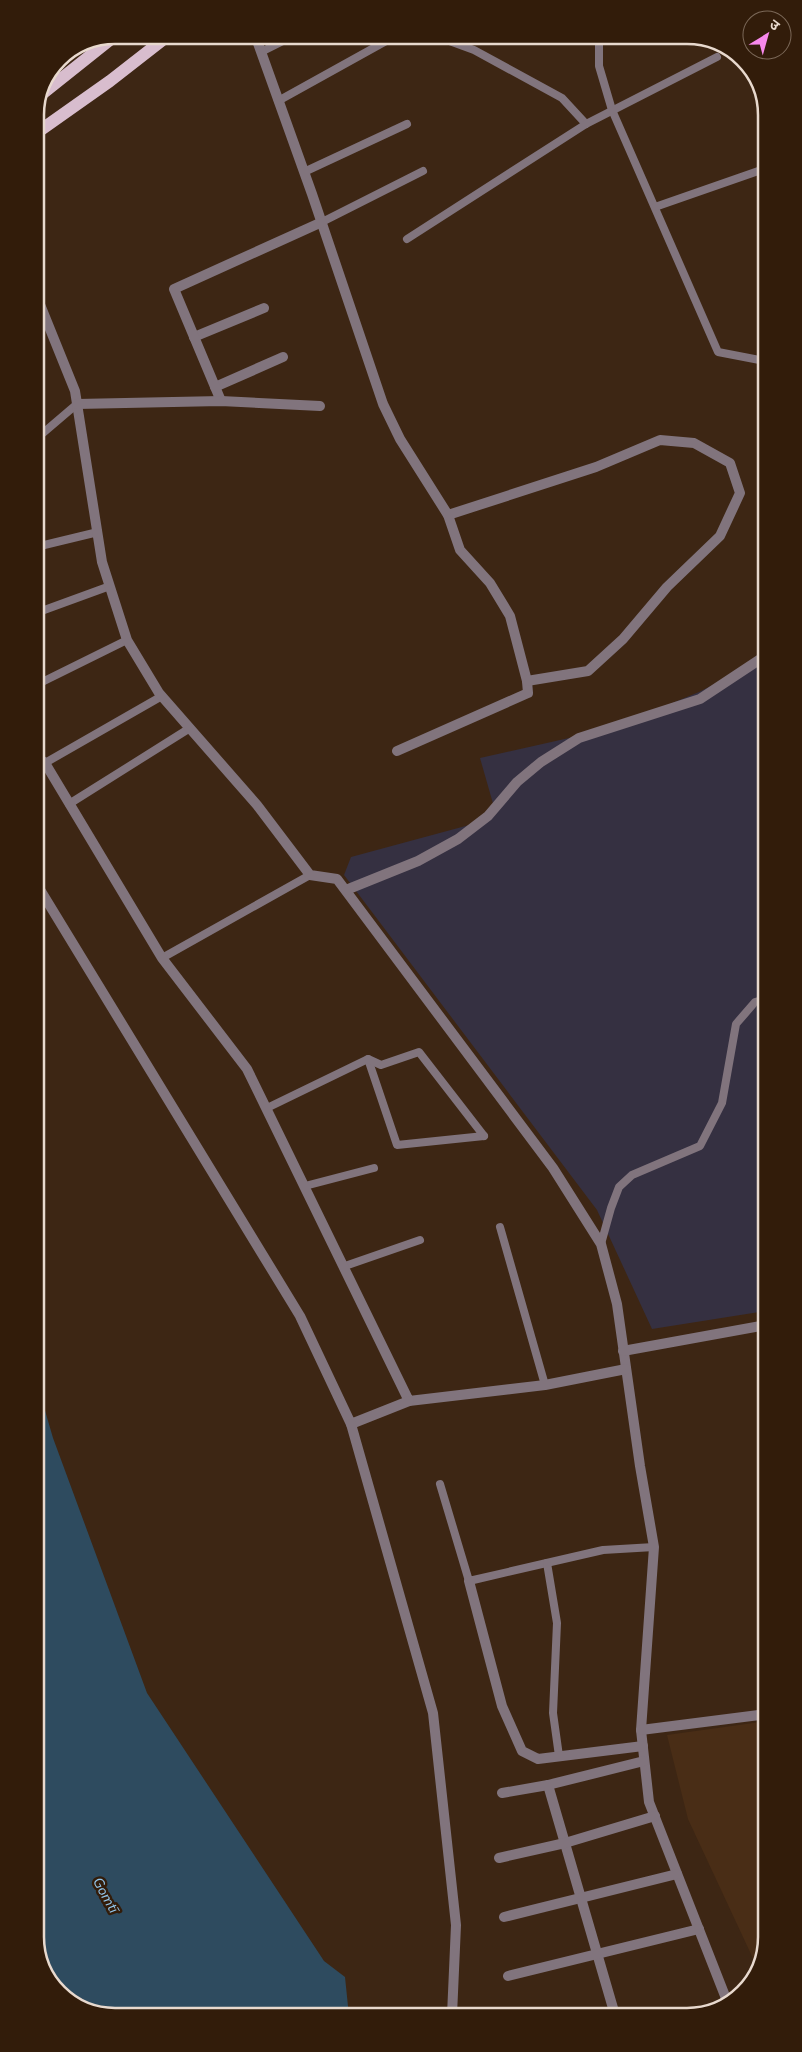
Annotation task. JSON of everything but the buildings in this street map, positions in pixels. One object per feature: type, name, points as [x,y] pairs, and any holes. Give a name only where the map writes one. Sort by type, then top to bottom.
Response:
[{"type":"main road","points":[[44,128],[110,81],[157,44]]},
{"type":"main road","points":[[49,88],[104,45]]},
{"type":"street","points":[[258,44],[322,222],[383,404],[400,439],[448,515],[460,550],[490,583],[510,616],[527,681],[528,693],[397,751]]},
{"type":"street","points":[[221,401],[174,289],[322,222]]},
{"type":"street","points":[[194,337],[264,308]]},
{"type":"street","points":[[44,312],[75,391],[102,562],[127,640],[162,696],[257,804],[310,875],[337,878],[553,1168],[601,1244],[617,1304],[654,1547],[641,1730],[649,1802],[725,1996]]},
{"type":"street","points":[[215,387],[284,357]]},
{"type":"street","points":[[77,404],[221,401],[320,406]]},
{"type":"street","points":[[448,515],[596,466],[660,440],[694,443],[730,463],[740,493],[720,536],[667,587],[623,640],[588,671],[527,681]]},
{"type":"street","points":[[346,890],[418,861],[458,839],[488,816],[517,782],[541,762],[579,738],[700,699],[758,661]]},
{"type":"street","points":[[44,763],[162,958],[247,1069],[410,1401]]},
{"type":"street","points":[[44,896],[121,1019],[300,1316],[351,1424],[433,1713],[456,1925],[452,2008]]},
{"type":"street","points":[[624,1351],[758,1326]]},
{"type":"street","points":[[351,1424],[410,1401],[545,1385],[626,1369]]},
{"type":"street","points":[[469,1580],[502,1706],[522,1751],[538,1759],[643,1746]]},
{"type":"street","points":[[641,1730],[758,1715]]},
{"type":"street","points":[[502,1793],[548,1785],[644,1761]]},
{"type":"street","points":[[548,1785],[613,2008]]},
{"type":"street","points":[[499,1858],[565,1843],[655,1816]]},
{"type":"street","points":[[504,1917],[677,1874]]},
{"type":"street","points":[[508,1976],[699,1929]]},
{"type":"lane","points":[[261,52],[277,44]]},
{"type":"lane","points":[[278,101],[381,44]]},
{"type":"lane","points":[[459,44],[474,50],[562,98],[586,124]]},
{"type":"lane","points":[[599,44],[599,66],[612,110],[718,352],[758,360]]},
{"type":"lane","points":[[407,239],[586,124],[717,56]]},
{"type":"lane","points":[[304,172],[407,124]]},
{"type":"lane","points":[[322,222],[423,171]]},
{"type":"lane","points":[[654,207],[758,171]]},
{"type":"lane","points":[[44,432],[77,404]]},
{"type":"lane","points":[[44,545],[98,532]]},
{"type":"lane","points":[[44,610],[110,586]]},
{"type":"lane","points":[[44,681],[127,640]]},
{"type":"lane","points":[[44,763],[162,696]]},
{"type":"lane","points":[[69,804],[190,728]]},
{"type":"lane","points":[[162,958],[310,875]]},
{"type":"lane","points":[[601,1244],[619,1188],[632,1175],[700,1146],[722,1103],[736,1024],[755,1002],[758,1001]]},
{"type":"lane","points":[[419,1052],[484,1136],[397,1145],[368,1059],[381,1065],[419,1052]]},
{"type":"lane","points":[[267,1108],[368,1059]]},
{"type":"lane","points":[[305,1186],[374,1168]]},
{"type":"lane","points":[[500,1227],[545,1385]]},
{"type":"lane","points":[[345,1266],[420,1240]]},
{"type":"lane","points":[[440,1484],[469,1580],[603,1550],[654,1547]]},
{"type":"lane","points":[[547,1563],[557,1623],[553,1713],[559,1756]]},
{"type":"shaded area","points":[[758,655],[758,1312],[652,1329],[597,1210],[344,875],[351,857],[484,821],[496,814],[480,758],[609,729],[699,692],[736,673]]},
{"type":"shaded area","points":[[758,1722],[758,1937],[754,1960],[688,1819],[667,1735]]},
{"type":"water","name":"Gomtī","points":[[44,1407],[53,1438],[147,1693],[324,1961],[345,1977],[348,2008],[111,2008],[101,2007],[79,1999],[61,1984],[53,1973],[44,1946]]}]
